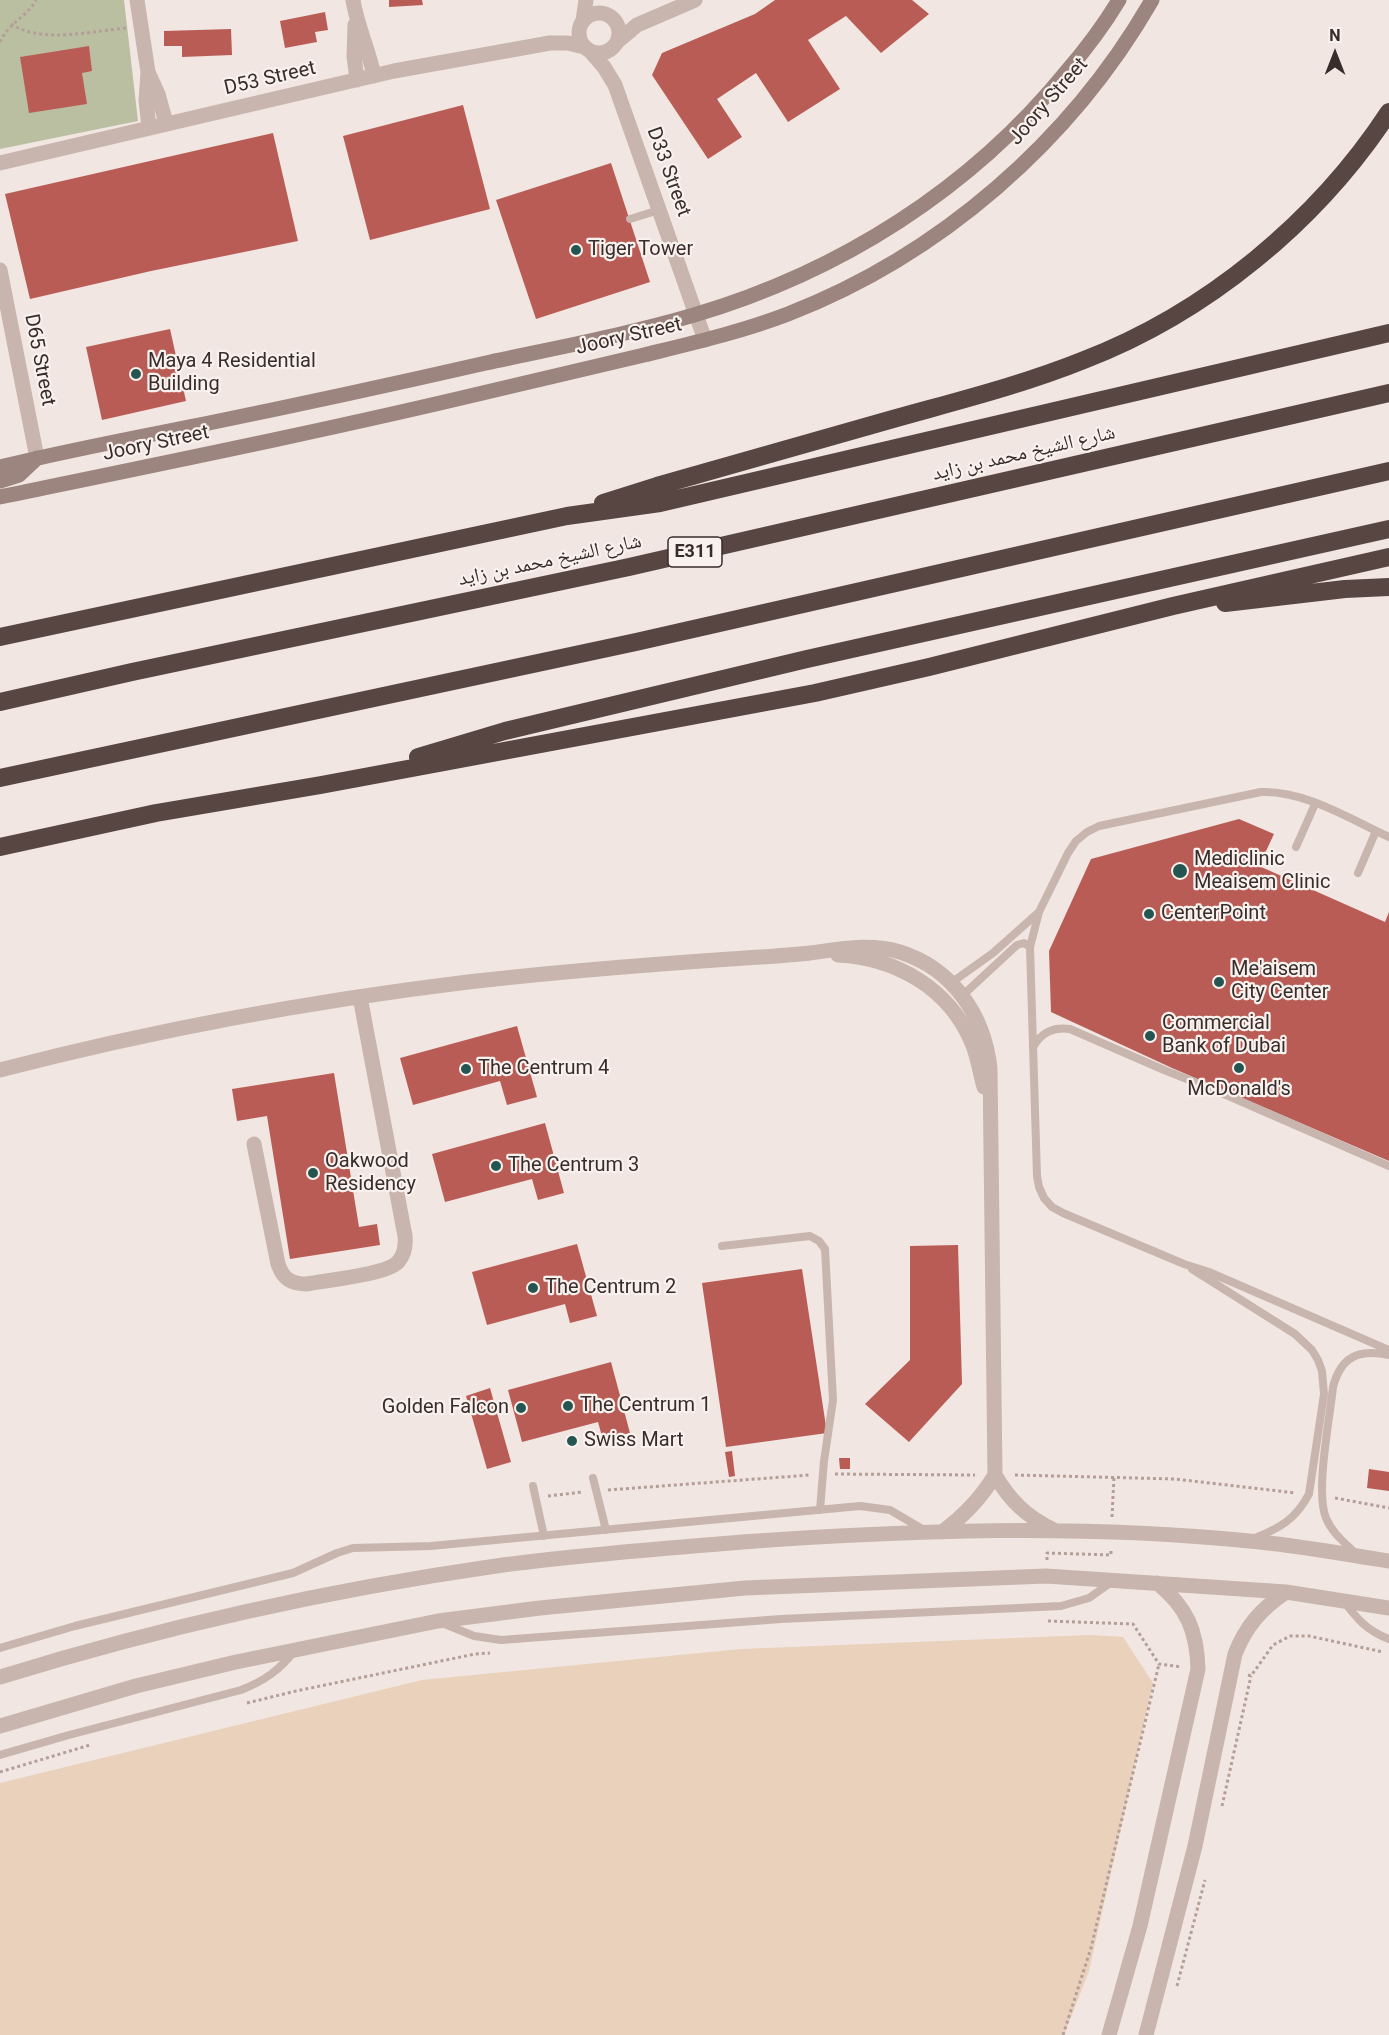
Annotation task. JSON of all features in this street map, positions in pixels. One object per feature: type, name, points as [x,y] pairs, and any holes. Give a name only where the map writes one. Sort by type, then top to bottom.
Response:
[{"type":"highway","points":[[567,516],[657,486],[1048,374],[1123,343],[1194,303],[1255,260],[1281,238],[1334,184],[1389,112]]},
{"type":"highway","points":[[0,637],[567,516],[669,501],[1389,333]]},
{"type":"highway","name":"شارع الشيخ محمد بن زايد","points":[[0,702],[143,669],[628,567],[1389,393]]},
{"type":"highway","points":[[0,778],[636,642],[1389,471]]},
{"type":"highway","points":[[321,785],[537,723],[818,656],[1389,528]]},
{"type":"highway","points":[[0,847],[156,813],[321,785],[815,693],[1173,606],[1389,557]]},
{"type":"highway","points":[[1173,606],[1219,604],[1345,589],[1389,587]]},
{"type":"street","points":[[137,0],[148,72],[146,101],[149,127]]},
{"type":"street","points":[[353,0],[374,76]]},
{"type":"street","points":[[586,0],[579,39],[588,50],[601,54],[611,49],[630,30],[644,21],[694,0]]},
{"type":"street","points":[[595,0],[618,29],[616,44]]},
{"type":"street","name":"Joory Street","points":[[0,467],[359,392],[658,325],[794,279],[842,256],[889,229],[976,166],[1015,130],[1050,92],[1084,50],[1119,0]]},
{"type":"street","name":"Joory Street","points":[[0,497],[363,422],[705,340],[789,314],[893,262],[972,209],[1012,174],[1056,130],[1116,56],[1152,0]]},
{"type":"street","points":[[582,22],[592,15],[644,21]]},
{"type":"street","points":[[356,16],[354,56],[357,80]]},
{"type":"street","name":"D53 Street","points":[[550,43],[567,35],[582,22]]},
{"type":"street","name":"D53 Street","points":[[0,163],[423,64],[550,43],[568,43],[588,50]]},
{"type":"street","name":"D33 Street","points":[[615,85],[616,44]]},
{"type":"street","name":"D33 Street","points":[[588,50],[604,67],[615,85],[705,340]]},
{"type":"street","points":[[148,72],[158,94],[166,123]]},
{"type":"street","name":"D65 Street","points":[[0,270],[37,458]]},
{"type":"street","points":[[0,481],[19,475],[37,458]]},
{"type":"street","points":[[0,1070],[147,1035],[360,997],[469,982],[809,953],[856,946],[900,952],[928,964],[963,995],[979,1022],[988,1052],[995,1474],[1008,1496],[1026,1514],[1054,1530]]},
{"type":"street","points":[[809,953],[845,955],[882,962],[899,968],[930,987],[955,1013],[969,1036],[978,1062],[989,1111]]},
{"type":"street","points":[[254,1144],[278,1264],[281,1273],[288,1281],[307,1284],[383,1270],[399,1261],[404,1254],[405,1236],[360,997]]},
{"type":"street","points":[[936,1533],[967,1512],[987,1488],[995,1474]]},
{"type":"street","points":[[0,1677],[216,1618],[357,1589],[498,1566],[688,1547],[819,1537],[1054,1530],[1249,1540],[1385,1559]]},
{"type":"street","points":[[0,1726],[136,1686],[295,1649],[438,1621],[540,1608],[745,1588],[1046,1576],[1286,1592],[1389,1608]]},
{"type":"street","points":[[1109,2035],[1140,1926],[1198,1669],[1197,1649],[1189,1620],[1172,1595],[1157,1583]]},
{"type":"street","points":[[1146,2035],[1190,1867],[1235,1654],[1254,1618],[1269,1603],[1286,1592]]},
{"type":"lane","points":[[630,219],[659,210]]},
{"type":"lane","points":[[1389,837],[1288,794],[1261,792],[1100,826],[1087,832],[1068,853],[1039,912],[1030,946],[1037,1176],[1044,1198],[1052,1207],[1063,1213],[1184,1264],[1220,1276],[1389,1350]]},
{"type":"lane","points":[[1296,847],[1315,804]]},
{"type":"lane","points":[[1358,873],[1376,831]]},
{"type":"lane","points":[[951,983],[993,953],[1039,912]]},
{"type":"lane","points":[[963,995],[1017,945],[1024,943],[1030,946]]},
{"type":"lane","points":[[1032,1049],[1038,1038],[1047,1031],[1058,1028],[1070,1029],[1389,1166]]},
{"type":"lane","points":[[722,1246],[810,1236],[819,1241],[825,1249],[833,1400],[820,1510]]},
{"type":"lane","points":[[1184,1264],[1295,1334],[1312,1350],[1322,1371],[1324,1394],[1309,1494],[1303,1505],[1288,1522],[1278,1529],[1249,1540]]},
{"type":"lane","points":[[1358,1556],[1330,1527],[1322,1507],[1332,1398],[1336,1375],[1343,1364],[1354,1356],[1366,1353],[1389,1355]]},
{"type":"lane","points":[[592,1478],[606,1530]]},
{"type":"lane","points":[[533,1486],[544,1536]]},
{"type":"lane","points":[[0,1648],[95,1621],[293,1573],[353,1548],[431,1546],[860,1506],[880,1507],[936,1533]]},
{"type":"lane","points":[[438,1621],[474,1636],[501,1640],[780,1619],[1061,1606],[1089,1598],[1113,1581]]},
{"type":"lane","points":[[1343,1600],[1366,1627],[1389,1639]]},
{"type":"lane","points":[[0,1755],[241,1690],[254,1685],[277,1670],[295,1649]]},
{"type":"path","points":[[0,42],[11,24],[30,9],[36,0]]},
{"type":"path","points":[[11,24],[26,32],[41,35],[141,27]]},
{"type":"path","points":[[536,1497],[596,1490],[823,1474],[995,1474],[1175,1479],[1309,1494]]},
{"type":"path","points":[[1322,1496],[1389,1508]]},
{"type":"path","points":[[1045,1621],[1133,1624],[1160,1664],[1091,1948],[1063,2035]]},
{"type":"path","points":[[1231,1673],[1251,1676],[1273,1645],[1290,1636],[1299,1635],[1389,1654]]},
{"type":"path","points":[[241,1705],[296,1691],[475,1654],[498,1652]]},
{"type":"path","points":[[1160,1664],[1198,1669]]},
{"type":"path","points":[[0,1772],[98,1742]]},
{"type":"green space","points":[[0,0],[124,0],[138,121],[0,149]]},
{"type":"sand","points":[[1090,1635],[1123,1637],[1153,1683],[1089,1971],[1064,2035],[0,2035],[0,1783],[422,1680],[741,1649]]},
{"type":"building","points":[[389,0],[422,0],[423,5],[389,7]]},
{"type":"building","points":[[775,0],[912,0],[929,14],[881,53],[846,16],[808,40],[840,89],[788,122],[756,73],[717,99],[742,137],[708,159],[652,75],[662,53],[755,14]]},
{"type":"building","points":[[325,12],[328,30],[315,32],[317,42],[285,48],[280,21]]},
{"type":"building","points":[[231,29],[232,55],[182,57],[182,46],[164,46],[164,31]]},
{"type":"building","points":[[89,46],[92,71],[82,73],[87,104],[29,113],[20,57]]},
{"type":"building","points":[[463,105],[490,209],[370,240],[343,136]]},
{"type":"building","points":[[273,133],[298,241],[30,299],[5,194]]},
{"type":"building","name":"Tiger Tower","points":[[611,163],[650,282],[536,319],[496,200]]},
{"type":"building","name":"Maya 4 Residential Building","points":[[170,329],[186,401],[102,420],[86,347]]},
{"type":"building","name":"Me'aisem City Center","points":[[1239,819],[1274,834],[1259,866],[1385,922],[1389,912],[1389,1161],[1172,1068],[1051,1012],[1049,951],[1091,859]]},
{"type":"building","name":"The Centrum 4","points":[[517,1026],[537,1097],[507,1105],[500,1081],[413,1105],[400,1058]]},
{"type":"building","name":"Oakwood Residency","points":[[334,1073],[359,1227],[377,1224],[380,1245],[290,1259],[267,1116],[237,1121],[232,1089]]},
{"type":"building","name":"The Centrum 3","points":[[545,1123],[564,1193],[538,1200],[532,1179],[445,1202],[432,1154]]},
{"type":"building","name":"The Centrum 2","points":[[577,1244],[597,1316],[570,1323],[565,1304],[487,1325],[472,1272]]},
{"type":"building","points":[[958,1245],[962,1384],[909,1442],[865,1404],[910,1360],[910,1246]]},
{"type":"building","points":[[802,1269],[827,1433],[726,1447],[702,1283]]},
{"type":"building","name":"The Centrum 1","points":[[611,1362],[630,1433],[603,1440],[598,1422],[522,1442],[508,1390]]},
{"type":"building","points":[[490,1388],[511,1462],[487,1469],[466,1396]]},
{"type":"building","points":[[732,1451],[735,1476],[729,1477],[725,1452]]},
{"type":"building","points":[[839,1458],[850,1458],[850,1469],[840,1469]]},
{"type":"building","points":[[1369,1469],[1389,1472],[1389,1491],[1367,1488]]},
{"type":"place","name":"Tiger Tower","points":[[576,250]]},
{"type":"place","name":"Maya 4 Residential Building","points":[[136,374]]},
{"type":"place","name":"Mediclinic Meaisem Clinic","points":[[1180,871]]},
{"type":"place","name":"CenterPoint","points":[[1149,914]]},
{"type":"place","name":"Me'aisem City Center","points":[[1219,982]]},
{"type":"place","name":"Commercial Bank of Dubai","points":[[1150,1036]]},
{"type":"place","name":"McDonald's","points":[[1239,1068]]},
{"type":"place","name":"The Centrum 4","points":[[466,1069]]},
{"type":"place","name":"The Centrum 3","points":[[496,1166]]},
{"type":"place","name":"Oakwood Residency","points":[[313,1173]]},
{"type":"place","name":"The Centrum 2","points":[[533,1288]]},
{"type":"place","name":"The Centrum 1","points":[[568,1406]]},
{"type":"place","name":"Golden Falcon","points":[[521,1408]]},
{"type":"place","name":"Swiss Mart","points":[[572,1441]]}]
